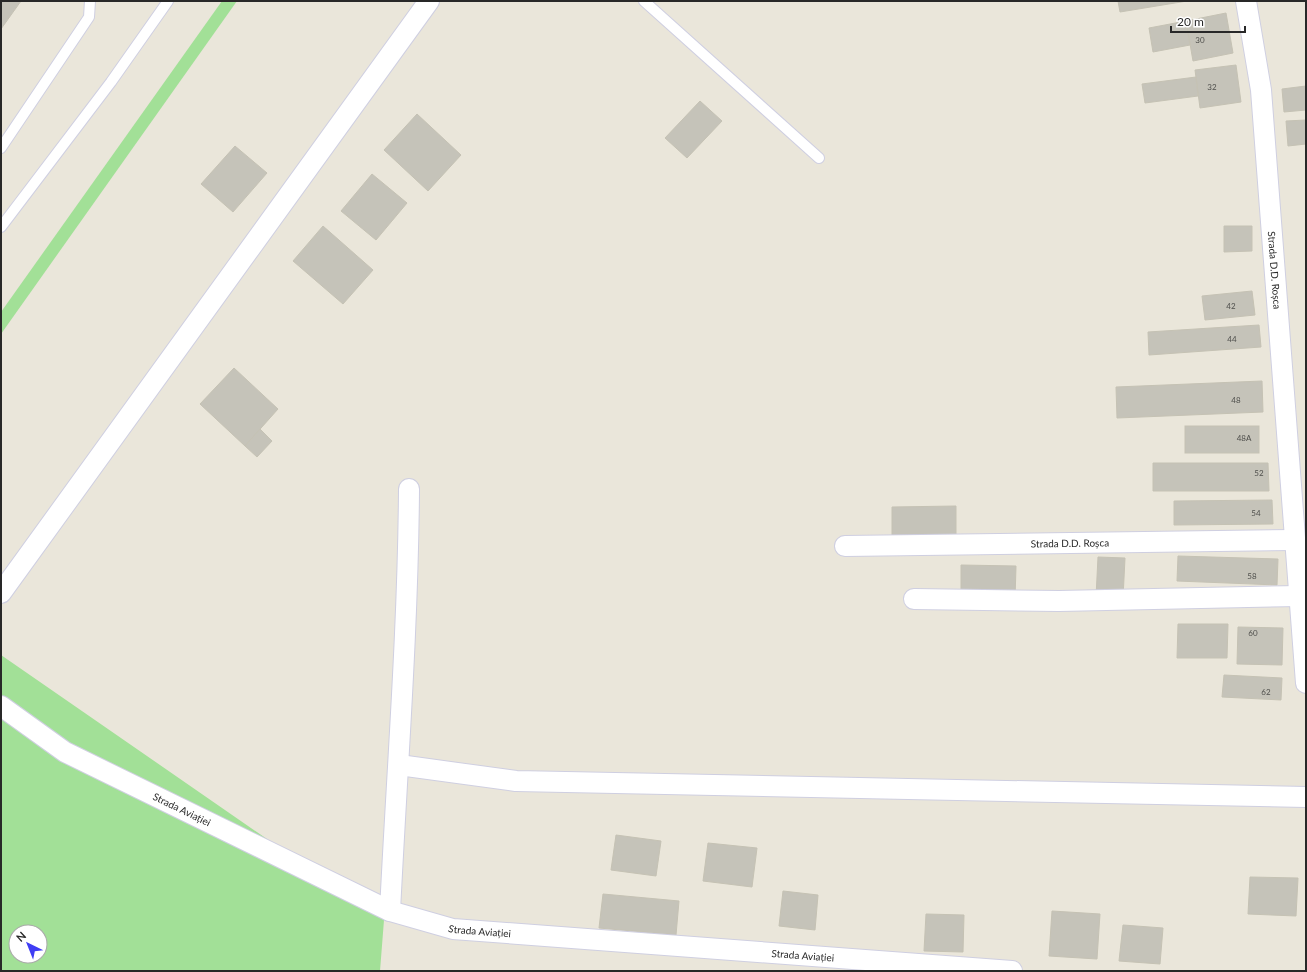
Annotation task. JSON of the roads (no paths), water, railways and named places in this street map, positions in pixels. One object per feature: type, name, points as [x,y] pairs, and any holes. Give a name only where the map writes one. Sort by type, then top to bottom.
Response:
[{"type":"street","points":[[1,593],[429,1]]},
{"type":"street","name":"Strada D.D. Roșca","points":[[1246,1],[1261,90],[1306,683]]},
{"type":"street","points":[[390,911],[399,765],[409,539],[409,489]]},
{"type":"street","name":"Strada D.D. Roșca","points":[[845,546],[1294,540]]},
{"type":"street","points":[[914,599],[1059,600],[1299,596]]},
{"type":"street","name":"Strada Aviației","points":[[1,706],[65,752],[390,911],[453,929],[1012,971]]},
{"type":"street","points":[[399,765],[516,781],[1306,797]]},
{"type":"lane","points":[[1,148],[89,17],[90,1]]},
{"type":"lane","points":[[1,227],[111,82],[168,1]]},
{"type":"lane","points":[[644,1],[819,158]]}]
